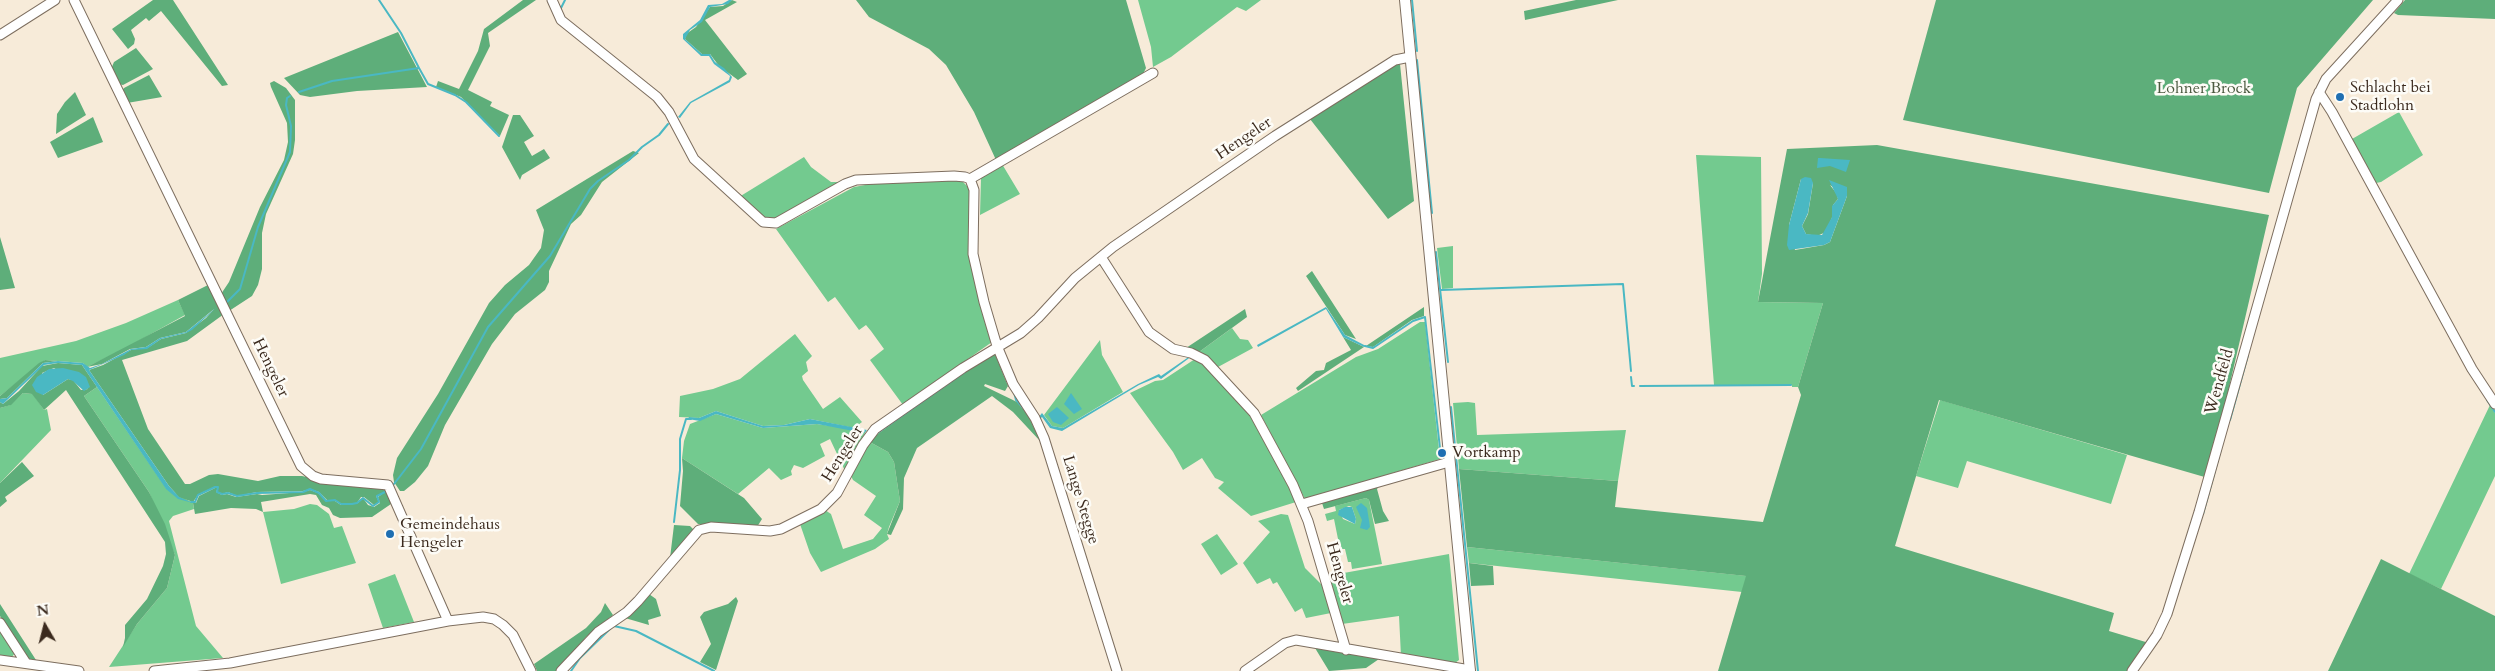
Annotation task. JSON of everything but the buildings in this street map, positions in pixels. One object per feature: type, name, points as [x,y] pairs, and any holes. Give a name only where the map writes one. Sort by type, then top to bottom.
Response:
[{"type":"main road","points":[[1405,0],[1470,670]]},
{"type":"street","points":[[0,35],[55,0]]},
{"type":"street","name":"Hengeler","points":[[74,0],[108,66],[301,466],[313,476],[321,479],[388,485],[448,621]]},
{"type":"street","points":[[552,0],[561,20],[657,97],[668,112],[694,159],[762,222],[776,224],[845,184],[856,180],[954,176],[964,176],[970,179],[1154,73]]},
{"type":"street","name":"Wendfeld","points":[[2132,671],[2157,635],[2167,614],[2200,512],[2319,92],[2326,79],[2398,0]]},
{"type":"street","name":"Hengeler","points":[[561,671],[598,632],[627,612],[700,530],[711,527],[770,531],[781,529],[812,515],[837,493],[863,445],[875,429],[1030,325],[1075,278],[1101,257],[1275,136],[1395,60],[1410,57]]},
{"type":"street","points":[[2319,92],[2332,112],[2472,369],[2495,404]]},
{"type":"street","name":"Lange Stegge","points":[[970,179],[974,190],[975,262],[997,346],[1016,392],[1035,418],[1044,438],[1117,671]]},
{"type":"street","name":"Hengeler","points":[[1101,257],[1149,332],[1168,346],[1205,360],[1249,406],[1302,504],[1346,650]]},
{"type":"street","points":[[1302,504],[1449,462]]},
{"type":"street","points":[[154,671],[237,662],[448,621],[483,617],[494,619],[513,635],[531,671]]},
{"type":"street","points":[[0,623],[26,663]]},
{"type":"street","points":[[1245,671],[1290,641],[1470,670]]},
{"type":"street","points":[[0,660],[79,671]]},
{"type":"green space","points":[[153,0],[173,0],[228,85],[222,86],[161,11],[149,21],[146,18],[131,30],[135,39],[134,44],[128,49],[112,29]]},
{"type":"green space","points":[[523,0],[536,0],[488,33],[490,46],[468,90],[492,102],[490,106],[509,115],[500,136],[461,97],[436,87],[438,81],[459,89],[478,51],[484,29]]},
{"type":"green space","points":[[732,0],[737,2],[705,20],[747,74],[738,80],[719,66],[710,54],[702,54],[685,39],[686,34],[696,27],[710,7],[723,6]]},
{"type":"green space","points":[[856,0],[1126,0],[1146,68],[1143,74],[996,160],[974,112],[946,65],[929,49],[869,17]]},
{"type":"green space","points":[[1138,0],[1261,0],[1246,11],[1237,7],[1171,57],[1153,67],[1151,47]]},
{"type":"green space","points":[[1576,0],[1618,0],[1525,20],[1524,11]]},
{"type":"green space","name":"Lohner Brock","points":[[1936,0],[2373,0],[2297,88],[2269,193],[1903,120]]},
{"type":"green space","points":[[2405,0],[2495,0],[2495,19],[2398,15],[2394,13]]},
{"type":"green space","points":[[398,32],[427,87],[357,91],[310,97],[300,95],[284,78]]},
{"type":"green space","points":[[136,48],[153,69],[123,85],[118,84],[111,69],[114,62]]},
{"type":"green space","points":[[1400,64],[1414,201],[1388,219],[1310,119],[1394,65]]},
{"type":"green space","points":[[149,75],[162,97],[127,103],[121,92],[124,88]]},
{"type":"green space","points":[[274,81],[286,88],[295,100],[293,154],[266,214],[262,233],[262,269],[258,285],[252,296],[229,311],[221,294],[229,282],[260,207],[284,160],[288,142],[287,123],[270,83]]},
{"type":"green space","points":[[75,92],[86,115],[56,134],[57,114]]},
{"type":"green space","points":[[2399,112],[2423,155],[2381,182],[2376,183],[2352,139]]},
{"type":"green space","points":[[513,115],[520,115],[534,136],[524,142],[532,156],[544,149],[550,158],[522,175],[520,180],[502,147]]},
{"type":"green space","points":[[93,117],[103,142],[58,158],[50,142]]},
{"type":"green space","points":[[1877,145],[2269,215],[2208,478],[1939,400],[1895,546],[2114,613],[2109,631],[2149,643],[2128,671],[1718,671],[1746,576],[1467,547],[1459,469],[1618,481],[1615,507],[1763,522],[1801,395],[1798,387],[1823,303],[1758,302],[1787,149]],"holes":[[[1801,179],[1813,183],[1808,214],[1802,226],[1806,234],[1817,236],[1826,232],[1833,215],[1833,205],[1838,199],[1837,194],[1830,185],[1847,196],[1830,242],[1824,245],[1795,250],[1789,225]]]},
{"type":"green space","points":[[633,151],[639,153],[602,182],[581,215],[571,224],[549,271],[549,282],[545,290],[515,314],[492,344],[445,425],[428,466],[415,482],[404,491],[400,491],[394,482],[393,475],[397,458],[438,394],[489,303],[505,285],[529,265],[541,248],[544,230],[536,210]]},
{"type":"green space","points":[[1696,155],[1761,157],[1762,274],[1758,302],[1823,303],[1798,387],[1792,387],[1792,385],[1714,385]]},
{"type":"green space","points":[[804,157],[811,167],[831,182],[841,182],[774,220],[764,219],[739,197]]},
{"type":"green space","points":[[1002,164],[1020,194],[980,215],[981,178]]},
{"type":"green space","points":[[961,180],[969,188],[970,249],[992,342],[903,405],[870,360],[884,349],[866,325],[859,330],[835,297],[828,302],[776,229],[854,187],[882,182]]},
{"type":"green space","points":[[0,237],[15,288],[0,290]]},
{"type":"green space","points":[[1453,246],[1453,288],[1442,289],[1437,248]]},
{"type":"green space","points":[[1312,271],[1356,339],[1345,335],[1306,276]]},
{"type":"green space","points":[[208,285],[224,314],[187,341],[122,360],[148,429],[185,484],[190,484],[209,475],[218,474],[258,481],[280,476],[302,476],[354,487],[384,485],[391,497],[391,504],[372,517],[340,518],[333,515],[329,508],[322,505],[316,495],[310,494],[261,502],[263,512],[256,509],[231,508],[195,514],[193,503],[196,503],[199,496],[218,487],[214,487],[198,495],[193,502],[179,497],[169,486],[89,370],[103,365],[131,350],[149,347],[161,339],[186,333],[206,318],[214,309],[186,332],[160,338],[146,347],[130,349],[102,364],[87,367],[185,316],[178,300]],"holes":[[[218,488],[218,492],[222,494],[228,492],[237,496],[257,492],[303,491],[310,489],[319,492],[327,500],[335,500],[342,504],[357,503],[361,497],[364,497],[374,505],[379,502],[376,496],[385,492],[378,497],[380,503],[374,507],[368,505],[363,498],[358,503],[341,505],[335,501],[326,501],[318,493],[310,490],[303,492],[236,497],[227,494],[222,495],[216,492]]]},
{"type":"green space","points":[[178,300],[185,315],[124,349],[87,367],[83,363],[45,360],[0,396],[0,358],[76,341],[126,323]]},
{"type":"green space","points":[[1424,307],[1424,316],[1412,320],[1373,347],[1366,346]]},
{"type":"green space","points":[[1245,309],[1247,317],[1199,352],[1186,348]]},
{"type":"green space","points":[[1420,322],[1425,322],[1440,459],[1305,499],[1261,415],[1356,357],[1378,349]]},
{"type":"green space","points":[[1232,328],[1240,339],[1248,340],[1253,348],[1218,367],[1199,352]]},
{"type":"green space","points":[[795,334],[812,356],[806,362],[808,371],[802,376],[803,380],[823,409],[840,397],[862,422],[854,428],[810,419],[784,425],[763,426],[716,411],[699,418],[679,417],[680,396],[713,389],[740,379]]},
{"type":"green space","points":[[1343,337],[1364,347],[1298,391],[1296,388],[1316,371],[1324,370],[1326,363],[1351,350]]},
{"type":"green space","points":[[1100,340],[1102,355],[1123,392],[1063,428],[1052,426],[1044,415]]},
{"type":"green space","points":[[995,354],[1008,386],[1005,391],[985,384],[984,386],[1017,402],[1028,415],[1040,441],[1013,412],[992,396],[917,448],[904,478],[903,509],[891,535],[887,534],[900,501],[894,462],[888,452],[868,441],[970,367]]},
{"type":"green space","points":[[1195,359],[1202,363],[1255,420],[1296,502],[1251,516],[1218,488],[1224,482],[1215,478],[1202,458],[1183,470],[1173,452],[1130,393],[1155,381],[1163,380]]},
{"type":"green space","points":[[45,360],[58,361],[43,363],[7,398],[0,399],[0,396]]},
{"type":"green space","points":[[58,363],[82,365],[97,387],[84,396],[149,492],[165,524],[175,555],[167,588],[137,624],[123,647],[125,625],[147,599],[163,566],[166,554],[165,542],[66,390],[44,410],[32,394],[23,393],[11,405],[0,408],[0,402],[3,404],[19,391],[42,366]],"holes":[[[54,368],[88,389],[81,390],[73,380],[68,379],[43,395],[42,373]]]},
{"type":"green space","points":[[97,387],[166,488],[193,503],[194,509],[173,516],[169,521],[196,626],[223,658],[109,667],[137,624],[167,588],[175,555],[149,492],[84,396]]},
{"type":"green space","points":[[23,393],[33,394],[44,410],[47,409],[51,430],[0,483],[0,408],[10,405]]},
{"type":"green space","points":[[1940,400],[2127,455],[2111,504],[1967,461],[1958,488],[1916,476]]},
{"type":"green space","points":[[1453,403],[1475,403],[1477,435],[1626,430],[1618,481],[1459,469]]},
{"type":"green space","points":[[2490,405],[2495,413],[2495,476],[2441,589],[2409,574]]},
{"type":"green space","points":[[716,414],[763,428],[817,424],[866,431],[846,473],[830,439],[820,444],[825,456],[803,468],[794,465],[791,471],[792,475],[781,480],[769,468],[738,494],[682,458],[684,441],[690,424]]},
{"type":"green space","points":[[868,441],[888,452],[894,462],[900,501],[889,527],[887,534],[889,539],[875,549],[821,572],[810,553],[800,524],[825,510],[831,514],[843,549],[873,539],[882,528],[864,515],[876,496],[853,480],[851,476]]},
{"type":"green space","points":[[682,458],[744,498],[762,519],[757,527],[698,524],[680,506],[683,471]]},
{"type":"green space","points":[[22,462],[34,476],[5,497],[7,501],[0,507],[0,483]]},
{"type":"green space","points":[[1379,486],[1377,489],[1383,511],[1389,521],[1375,524],[1369,500],[1366,498],[1324,509],[1321,500]]},
{"type":"green space","points":[[1366,498],[1369,500],[1382,564],[1352,569],[1345,549],[1340,549],[1334,519],[1327,521],[1325,514],[1336,511],[1335,506]],"holes":[[[1349,506],[1352,507],[1356,519],[1355,524],[1343,519],[1339,510]]]},
{"type":"green space","points":[[310,504],[317,505],[329,514],[334,528],[342,526],[356,563],[281,584],[263,512],[294,509]]},
{"type":"green space","points":[[1281,514],[1288,515],[1305,568],[1323,586],[1331,613],[1306,618],[1302,608],[1295,612],[1277,582],[1273,584],[1270,578],[1257,584],[1243,563],[1270,532],[1258,521]]},
{"type":"green space","points":[[674,525],[690,526],[694,530],[670,558]]},
{"type":"green space","points":[[1217,534],[1238,564],[1221,575],[1201,544]]},
{"type":"green space","points":[[1467,547],[1747,576],[1742,592],[1469,563]]},
{"type":"green space","points":[[1449,554],[1459,660],[1455,663],[1451,664],[1401,656],[1399,616],[1342,624],[1327,576]]},
{"type":"green space","points":[[2381,559],[2495,616],[2495,671],[2328,671]]},
{"type":"green space","points":[[1469,563],[1493,566],[1494,585],[1471,586]]},
{"type":"green space","points":[[395,574],[414,622],[383,628],[368,584]]},
{"type":"green space","points":[[649,594],[656,599],[661,616],[648,620],[649,625],[625,618]]},
{"type":"green space","points":[[736,597],[738,601],[716,670],[700,662],[711,644],[700,617],[704,612],[728,604]]},
{"type":"green space","points":[[605,603],[613,615],[586,637],[558,671],[537,671],[534,664],[586,628],[601,612]]},
{"type":"green space","points":[[0,604],[36,660],[28,659],[0,616]]},
{"type":"green space","points":[[0,629],[16,652],[11,658],[0,656]]},
{"type":"green space","points":[[1315,648],[1379,659],[1366,668],[1329,671]]},
{"type":"water","points":[[732,0],[728,4],[710,7],[702,22],[690,30],[685,39],[702,54],[710,54],[715,62],[732,77],[730,82],[691,103],[680,118],[678,117],[690,102],[729,80],[730,76],[714,64],[709,56],[701,56],[683,39],[683,34],[700,20],[708,5],[722,4]]},
{"type":"water","points":[[1818,158],[1850,160],[1846,172],[1830,166],[1817,168]]},
{"type":"water","points":[[1805,177],[1811,178],[1813,183],[1808,213],[1802,226],[1806,234],[1822,235],[1832,217],[1832,206],[1838,199],[1829,180],[1847,187],[1847,196],[1830,242],[1824,245],[1789,250],[1787,245],[1789,225],[1801,179]]},
{"type":"water","points":[[217,307],[192,330],[186,333],[161,339],[147,349],[131,350],[124,355],[89,370],[169,486],[179,497],[193,503],[178,499],[166,489],[82,365],[58,363],[44,365],[3,404],[0,402],[0,399],[7,398],[43,363],[58,361],[83,363],[90,368],[131,349],[146,347],[160,338],[186,332]]},
{"type":"water","points":[[1326,307],[1345,335],[1366,346],[1364,347],[1343,337],[1326,309],[1258,347],[1257,345]]},
{"type":"water","points":[[1192,356],[1161,379],[1158,377],[1139,385],[1062,431],[1050,428],[1042,417],[1039,420],[1038,418],[1042,413],[1052,426],[1063,428],[1138,384],[1159,374],[1161,376]]},
{"type":"water","points":[[63,368],[79,372],[86,377],[90,387],[84,391],[68,379],[43,395],[36,392],[32,385],[37,377],[49,369]]},
{"type":"water","points":[[1071,393],[1082,409],[1074,414],[1064,404]]},
{"type":"water","points":[[1057,407],[1069,418],[1061,425],[1053,422],[1048,414]]},
{"type":"water","points":[[716,411],[763,426],[784,425],[810,419],[867,430],[864,433],[817,424],[763,428],[716,414],[700,421],[688,419],[689,417],[699,418]]},
{"type":"water","points":[[1361,503],[1367,508],[1370,527],[1367,530],[1360,528],[1362,520],[1356,507]]},
{"type":"water","points":[[1345,507],[1352,507],[1356,519],[1355,524],[1338,515],[1339,510]]},
{"type":"waterway","points":[[379,0],[401,33],[419,68]]},
{"type":"waterway","points":[[560,10],[565,0]]},
{"type":"waterway","points":[[1412,0],[1417,51]]},
{"type":"waterway","points":[[1417,60],[1432,213]]},
{"type":"waterway","points":[[299,92],[332,81],[419,68],[428,84],[455,95],[466,102],[499,136]]},
{"type":"waterway","points":[[227,302],[240,289],[258,227],[290,152],[291,126],[286,105],[287,98],[290,96]]},
{"type":"waterway","points":[[394,484],[421,449],[488,327],[550,256],[590,189],[598,181],[629,160],[642,147],[659,135],[668,124]]},
{"type":"waterway","points":[[1436,252],[1448,362]]},
{"type":"waterway","points":[[1441,290],[1623,284],[1631,371]]},
{"type":"waterway","points":[[1365,346],[1373,348],[1413,321],[1425,317],[1441,457]]},
{"type":"waterway","points":[[2230,420],[2248,355]]},
{"type":"waterway","points":[[876,434],[965,372]]},
{"type":"waterway","points":[[1631,377],[1632,386],[1634,386]]},
{"type":"waterway","points":[[1640,386],[1791,385]]},
{"type":"waterway","points":[[1014,392],[1016,400],[1026,411]]},
{"type":"waterway","points":[[2487,400],[2495,412]]},
{"type":"waterway","points":[[1451,407],[1478,671]]},
{"type":"waterway","points":[[674,522],[680,470],[680,439],[686,419],[691,419]]},
{"type":"waterway","points":[[2203,514],[2221,449]]},
{"type":"waterway","points":[[191,502],[195,502],[198,495],[215,487],[218,487],[217,492],[237,496],[257,493],[303,492],[310,489],[319,493],[326,501],[335,500],[341,504],[352,504],[357,503],[363,498],[373,506],[379,502],[377,496],[385,492]]},
{"type":"waterway","points":[[2159,639],[2167,623]]},
{"type":"waterway","points":[[614,626],[636,631],[714,671]]},
{"type":"waterway","points":[[571,671],[580,658],[612,627]]},
{"type":"place","name":"Schlacht bei Stadtlohn","points":[[2340,97]]},
{"type":"place","name":"Vortkamp","points":[[1442,453]]},
{"type":"place","name":"Gemeindehaus Hengeler","points":[[390,534]]}]
